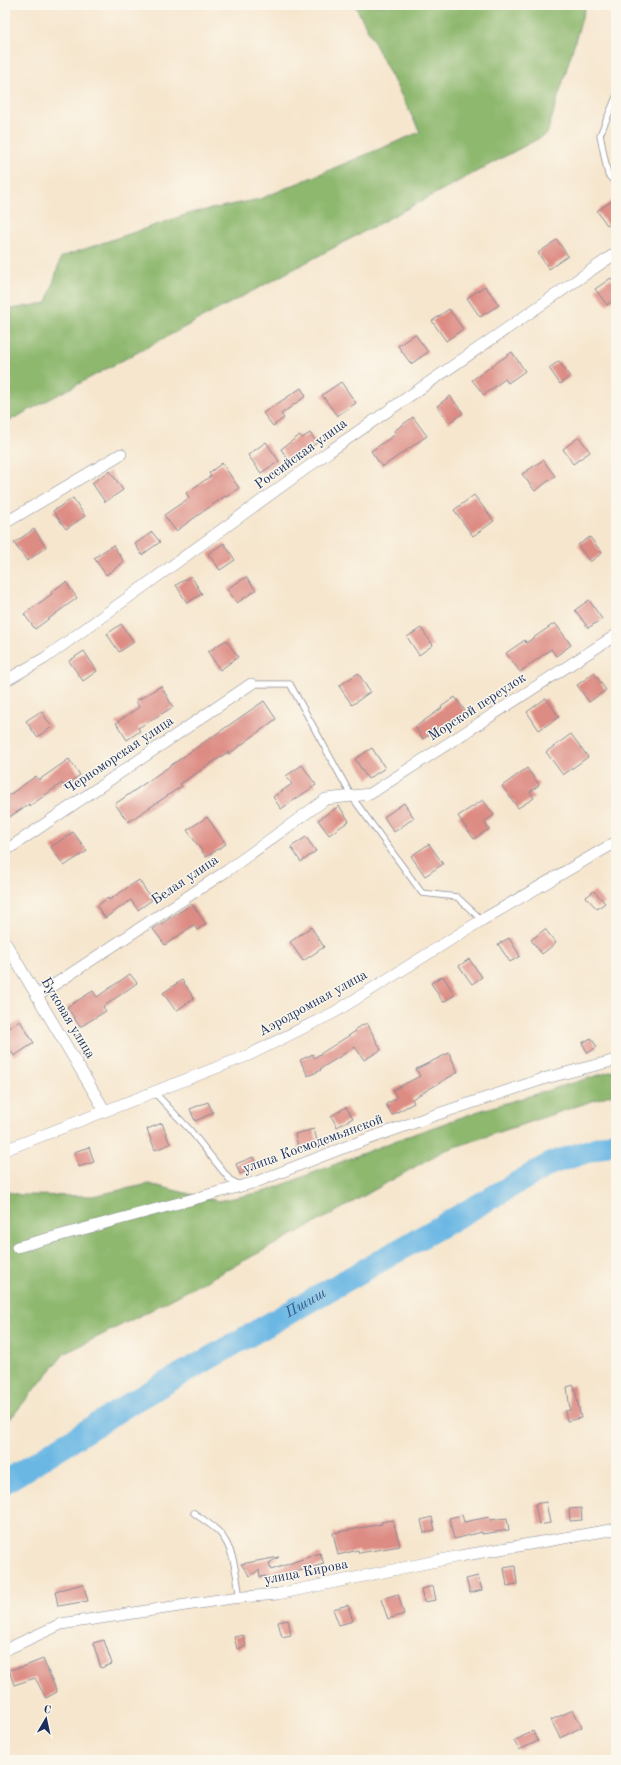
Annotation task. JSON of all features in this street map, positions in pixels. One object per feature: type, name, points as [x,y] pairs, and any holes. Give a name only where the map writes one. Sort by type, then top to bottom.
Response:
[{"type":"street","name":"Российская улица","points":[[5,681],[45,658],[330,451],[616,253]]},
{"type":"street","points":[[5,523],[121,454]]},
{"type":"street","name":"Морской переулок","points":[[352,797],[370,794],[616,635]]},
{"type":"street","name":"Черноморская улица","points":[[5,851],[251,684]]},
{"type":"street","name":"Белая улица","points":[[38,996],[228,870],[326,799],[352,797]]},
{"type":"street","name":"Аэродромная улица","points":[[5,1150],[249,1055],[335,1012],[482,920],[616,842]]},
{"type":"street","name":"Буковая улица","points":[[5,942],[105,1110]]},
{"type":"street","name":"улица Космодемьянской","points":[[17,1247],[256,1182],[343,1148],[435,1115],[546,1078],[616,1060]]},
{"type":"street","name":"улица Кирова","points":[[5,1650],[61,1624],[240,1598],[278,1594],[460,1556],[616,1529]]},
{"type":"lane","points":[[616,97],[600,135],[608,175],[616,183]]},
{"type":"lane","points":[[251,684],[290,684],[352,797],[422,893],[457,897],[482,920]]},
{"type":"lane","points":[[154,1092],[190,1130],[230,1180],[242,1186]]},
{"type":"lane","points":[[194,1513],[219,1532],[230,1550],[240,1598]]},
{"type":"green space","points":[[355,5],[586,5],[547,134],[5,423],[5,310],[47,303],[61,257],[191,213],[260,199],[420,132]]},
{"type":"green space","points":[[616,1070],[616,1093],[443,1151],[330,1215],[151,1310],[64,1354],[5,1425],[5,1193],[9,1192],[20,1195],[92,1196],[149,1184],[218,1201],[267,1191],[397,1140],[479,1111]]},
{"type":"building","points":[[616,198],[616,219],[607,225],[597,211]]},
{"type":"building","points":[[557,240],[568,256],[549,269],[538,253]]},
{"type":"building","points":[[611,278],[616,285],[616,298],[607,305],[595,289]]},
{"type":"building","points":[[485,286],[499,305],[480,317],[467,298]]},
{"type":"building","points":[[449,309],[463,329],[446,341],[432,321]]},
{"type":"building","points":[[415,334],[428,352],[411,364],[398,346]]},
{"type":"building","points":[[512,352],[525,371],[508,383],[505,379],[484,395],[472,380]]},
{"type":"building","points":[[559,361],[570,377],[560,384],[549,368]]},
{"type":"building","points":[[341,382],[356,403],[337,416],[322,395]]},
{"type":"building","points":[[301,388],[306,396],[281,414],[284,418],[273,426],[263,413]]},
{"type":"building","points":[[450,396],[463,413],[449,423],[437,406]]},
{"type":"building","points":[[413,417],[427,436],[382,467],[371,451],[396,434],[394,431]]},
{"type":"building","points":[[310,433],[317,443],[289,461],[281,449],[300,435],[302,438]]},
{"type":"building","points":[[579,437],[590,452],[573,464],[563,449]]},
{"type":"building","points":[[266,442],[279,461],[261,473],[248,455]]},
{"type":"building","points":[[543,460],[555,476],[535,491],[522,474]]},
{"type":"building","points":[[222,463],[239,488],[226,497],[225,496],[176,531],[164,515],[189,498],[186,493],[211,476],[209,473]]},
{"type":"building","points":[[110,471],[123,490],[105,502],[92,483]]},
{"type":"building","points":[[474,495],[494,521],[473,536],[454,510]]},
{"type":"building","points":[[73,498],[85,516],[66,529],[53,511]]},
{"type":"building","points":[[34,529],[46,547],[27,561],[14,543]]},
{"type":"building","points":[[152,532],[160,542],[142,555],[135,544]]},
{"type":"building","points":[[590,537],[602,553],[590,562],[578,545]]},
{"type":"building","points":[[224,543],[235,560],[220,570],[208,554]]},
{"type":"building","points":[[113,545],[124,562],[106,575],[94,558]]},
{"type":"building","points":[[191,576],[202,594],[187,603],[176,585]]},
{"type":"building","points":[[246,577],[256,590],[237,603],[227,589]]},
{"type":"building","points":[[66,582],[77,598],[35,629],[24,614]]},
{"type":"building","points":[[589,600],[602,619],[588,628],[575,610]]},
{"type":"building","points":[[555,623],[571,645],[556,656],[551,649],[520,672],[506,653],[525,640],[526,643]]},
{"type":"building","points":[[121,624],[134,642],[119,652],[107,634]]},
{"type":"building","points":[[421,628],[433,645],[419,655],[407,637]]},
{"type":"building","points":[[226,640],[238,657],[220,670],[208,652]]},
{"type":"building","points":[[84,651],[97,671],[83,681],[69,661]]},
{"type":"building","points":[[358,673],[370,692],[352,705],[339,686]]},
{"type":"building","points":[[594,673],[606,690],[589,702],[577,685]]},
{"type":"building","points":[[161,686],[173,707],[138,728],[140,731],[127,740],[116,723],[139,707],[136,701]]},
{"type":"building","points":[[455,697],[468,715],[454,725],[451,720],[423,739],[415,727]]},
{"type":"building","points":[[546,698],[559,717],[539,730],[527,712]]},
{"type":"building","points":[[264,701],[276,719],[229,754],[228,752],[180,784],[182,786],[128,822],[115,804]]},
{"type":"building","points":[[41,711],[52,727],[37,737],[26,721]]},
{"type":"building","points":[[571,734],[588,757],[563,775],[546,752]]},
{"type":"building","points":[[372,748],[385,768],[368,779],[355,759]]},
{"type":"building","points":[[69,759],[80,775],[64,786],[62,783],[30,806],[29,804],[5,820],[5,798],[36,776],[39,780]]},
{"type":"building","points":[[302,765],[316,785],[281,809],[273,797],[292,784],[286,776]]},
{"type":"building","points":[[527,768],[539,785],[530,792],[534,798],[518,808],[502,786]]},
{"type":"building","points":[[483,800],[494,815],[484,822],[489,829],[474,839],[458,816]]},
{"type":"building","points":[[404,803],[414,818],[394,832],[384,817]]},
{"type":"building","points":[[339,806],[349,821],[329,835],[318,820]]},
{"type":"building","points":[[207,817],[226,844],[206,857],[187,830]]},
{"type":"building","points":[[73,832],[87,851],[64,866],[51,847]]},
{"type":"building","points":[[306,837],[316,851],[301,862],[291,847]]},
{"type":"building","points":[[429,844],[443,864],[425,876],[411,856]]},
{"type":"building","points":[[139,880],[152,900],[138,910],[131,900],[105,918],[97,906],[108,898],[109,900]]},
{"type":"building","points":[[594,891],[605,903],[597,909],[586,897]]},
{"type":"building","points":[[192,904],[206,924],[197,930],[194,925],[165,945],[153,929]]},
{"type":"building","points":[[311,927],[324,947],[303,961],[290,942]]},
{"type":"building","points":[[545,929],[556,943],[542,954],[531,940]]},
{"type":"building","points":[[509,938],[520,956],[510,962],[498,944]]},
{"type":"building","points":[[469,959],[482,977],[472,984],[459,966]]},
{"type":"building","points":[[130,974],[137,983],[103,1007],[106,1011],[80,1027],[67,1007],[93,991],[97,997]]},
{"type":"building","points":[[443,976],[455,995],[443,1002],[431,983]]},
{"type":"building","points":[[182,980],[194,998],[176,1011],[163,993]]},
{"type":"building","points":[[20,1021],[34,1043],[14,1056],[5,1042],[5,1030]]},
{"type":"building","points":[[367,1023],[381,1050],[364,1060],[355,1047],[320,1069],[321,1070],[308,1076],[300,1060],[313,1054],[314,1058],[356,1031],[355,1029]]},
{"type":"building","points":[[591,1038],[597,1047],[588,1053],[582,1043]]},
{"type":"building","points":[[449,1053],[458,1072],[412,1099],[414,1103],[392,1115],[386,1104],[397,1098],[393,1090],[420,1076],[416,1069]]},
{"type":"building","points":[[208,1102],[213,1113],[195,1121],[190,1109]]},
{"type":"building","points":[[346,1107],[353,1118],[337,1127],[331,1116]]},
{"type":"building","points":[[162,1123],[170,1144],[155,1150],[147,1129]]},
{"type":"building","points":[[314,1129],[318,1145],[299,1150],[295,1134]]},
{"type":"building","points":[[89,1147],[94,1162],[79,1167],[74,1152]]},
{"type":"building","points":[[253,1157],[257,1167],[240,1174],[236,1164]]},
{"type":"building","points":[[574,1385],[581,1418],[567,1421],[565,1411],[570,1410],[567,1387]]},
{"type":"building","points":[[546,1502],[550,1523],[539,1525],[535,1504]]},
{"type":"building","points":[[581,1508],[582,1520],[570,1521],[569,1509]]},
{"type":"building","points":[[462,1515],[464,1522],[489,1517],[490,1520],[507,1518],[509,1530],[482,1534],[482,1532],[454,1539],[449,1518]]},
{"type":"building","points":[[432,1517],[435,1530],[424,1533],[421,1520]]},
{"type":"building","points":[[393,1520],[400,1546],[359,1553],[358,1550],[338,1555],[333,1533],[382,1524],[381,1522]]},
{"type":"building","points":[[320,1553],[324,1564],[267,1580],[266,1576],[260,1577],[259,1570],[250,1576],[241,1564],[279,1557],[269,1563],[271,1570]]},
{"type":"building","points":[[515,1566],[517,1584],[507,1586],[504,1568]]},
{"type":"building","points":[[478,1576],[482,1590],[470,1593],[466,1579]]},
{"type":"building","points":[[83,1584],[88,1601],[58,1606],[55,1591]]},
{"type":"building","points":[[433,1586],[436,1600],[424,1602],[421,1589]]},
{"type":"building","points":[[398,1594],[404,1614],[388,1619],[381,1599]]},
{"type":"building","points":[[348,1605],[353,1621],[339,1625],[333,1609]]},
{"type":"building","points":[[288,1620],[291,1635],[282,1637],[278,1622]]},
{"type":"building","points":[[243,1635],[246,1646],[237,1649],[234,1637]]},
{"type":"building","points":[[104,1640],[112,1664],[101,1668],[93,1643]]},
{"type":"building","points":[[43,1659],[57,1692],[46,1698],[35,1678],[14,1685],[9,1670],[20,1668]]},
{"type":"building","points":[[573,1710],[582,1727],[560,1738],[551,1720]]},
{"type":"building","points":[[533,1731],[538,1741],[519,1750],[514,1741]]},
{"type":"waterway","name":"Пшиш","points":[[5,1482],[134,1401],[552,1163],[616,1142]]}]
